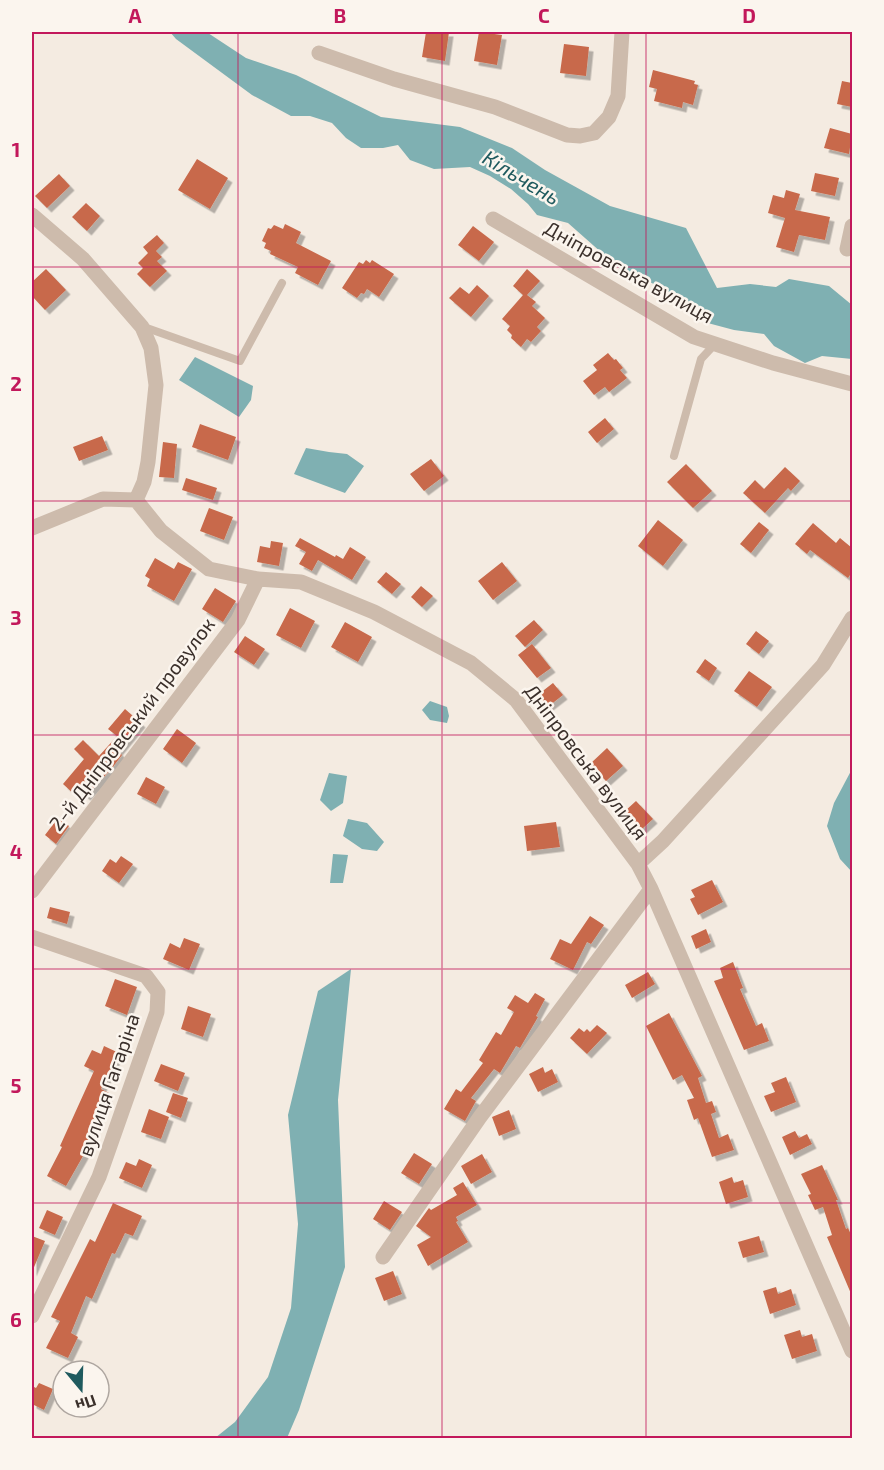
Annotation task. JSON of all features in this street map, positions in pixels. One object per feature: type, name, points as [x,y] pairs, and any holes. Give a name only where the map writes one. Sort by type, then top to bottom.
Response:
[{"type":"street","points":[[319,53],[394,79],[495,107],[567,135],[580,136],[594,133],[609,117],[618,96],[622,32]]},
{"type":"street","points":[[32,215],[83,259],[142,327],[151,348],[156,385],[148,462],[144,482],[136,500],[103,499],[32,528]]},
{"type":"street","name":"Дніпровська вулиця","points":[[493,219],[694,337],[773,363],[852,384]]},
{"type":"street","points":[[847,249],[852,226]]},
{"type":"street","name":"Дніпровська вулиця","points":[[136,500],[161,531],[209,569],[258,579],[301,582],[374,612],[471,663],[516,700],[638,864],[651,889],[852,1351]]},
{"type":"street","name":"2-й Дніпровський провулок","points":[[32,891],[238,620],[258,579]]},
{"type":"street","name":"Дніпровська вулиця","points":[[638,864],[663,841],[823,664],[852,618]]},
{"type":"street","points":[[383,1257],[480,1117],[651,889]]},
{"type":"street","name":"вулиця Гагаріна","points":[[32,937],[146,976],[158,992],[157,1012],[99,1177],[32,1316]]},
{"type":"lane","points":[[142,327],[240,361],[282,283]]},
{"type":"lane","points":[[674,456],[701,359],[716,343]]},
{"type":"water","name":"Кільчень","points":[[170,32],[208,33],[246,58],[296,75],[381,117],[460,127],[512,148],[545,170],[610,206],[686,228],[717,288],[750,284],[776,287],[789,279],[829,286],[852,305],[852,359],[822,356],[805,363],[774,346],[764,334],[734,330],[704,322],[679,298],[619,268],[568,223],[537,215],[511,189],[490,176],[470,167],[434,169],[410,160],[398,145],[361,148],[346,138],[332,123],[310,116],[291,116],[252,95],[176,39]]},
{"type":"water","points":[[195,357],[253,386],[251,400],[239,417],[179,380]]},
{"type":"water","points":[[306,448],[347,454],[364,466],[345,493],[294,474]]},
{"type":"water","points":[[430,701],[447,707],[449,716],[447,723],[430,720],[422,710]]},
{"type":"water","points":[[852,769],[852,872],[840,859],[827,826],[834,803]]},
{"type":"water","points":[[329,773],[347,776],[343,803],[331,811],[320,800]]},
{"type":"water","points":[[348,819],[367,823],[384,842],[377,851],[362,849],[343,836]]},
{"type":"water","points":[[333,854],[348,855],[343,883],[330,883]]},
{"type":"water","points":[[351,969],[338,1100],[345,1267],[299,1410],[287,1438],[215,1438],[235,1422],[268,1377],[291,1308],[298,1224],[288,1115],[318,991]]},
{"type":"building","points":[[426,32],[449,32],[445,61],[422,57]]},
{"type":"building","points":[[479,32],[502,35],[497,65],[474,61]]},
{"type":"building","points":[[564,44],[589,47],[586,76],[560,73]]},
{"type":"building","points":[[653,70],[695,81],[694,84],[698,85],[693,105],[683,102],[682,108],[654,101],[657,89],[649,87]]},
{"type":"building","points":[[842,81],[852,83],[852,107],[837,104]]},
{"type":"building","points":[[830,128],[852,134],[849,154],[824,148]]},
{"type":"building","points":[[197,159],[228,178],[210,209],[178,190]]},
{"type":"building","points":[[815,173],[839,178],[835,196],[811,191]]},
{"type":"building","points":[[59,174],[70,186],[47,208],[35,196]]},
{"type":"building","points":[[786,190],[800,194],[795,210],[830,217],[825,240],[799,235],[794,252],[776,247],[785,218],[768,213],[773,195],[784,198]]},
{"type":"building","points":[[86,203],[100,216],[87,231],[72,217]]},
{"type":"building","points":[[285,224],[301,232],[296,243],[331,261],[318,285],[295,273],[298,267],[270,254],[271,251],[264,248],[266,243],[262,241],[268,228],[271,229],[274,225],[283,229]]},
{"type":"building","points":[[473,226],[494,242],[479,261],[458,245]]},
{"type":"building","points":[[157,235],[164,243],[156,251],[162,257],[157,261],[167,271],[150,287],[137,274],[143,268],[138,263],[148,253],[143,247]]},
{"type":"building","points":[[366,260],[370,263],[372,260],[394,274],[379,297],[367,289],[357,298],[342,288],[359,262],[363,264]]},
{"type":"building","points":[[46,269],[66,290],[45,310],[32,296],[32,282]]},
{"type":"building","points":[[527,269],[540,281],[527,295],[536,302],[532,306],[545,318],[537,327],[541,331],[531,342],[527,339],[521,347],[511,338],[512,335],[507,330],[510,326],[502,319],[523,295],[513,286]]},
{"type":"building","points":[[477,285],[489,296],[471,317],[449,298],[460,287],[469,294]]},
{"type":"building","points":[[608,353],[623,368],[620,370],[627,378],[609,392],[605,387],[594,395],[583,381],[597,370],[593,365]]},
{"type":"building","points":[[605,418],[614,429],[597,443],[588,432]]},
{"type":"building","points":[[200,424],[236,437],[228,460],[192,447]]},
{"type":"building","points":[[102,436],[108,450],[79,461],[73,447]]},
{"type":"building","points":[[163,442],[177,444],[174,478],[159,477]]},
{"type":"building","points":[[431,459],[444,476],[424,491],[410,474]]},
{"type":"building","points":[[686,464],[712,491],[693,508],[667,482]]},
{"type":"building","points":[[785,467],[800,481],[791,491],[788,488],[765,513],[743,493],[755,480],[764,489]]},
{"type":"building","points":[[186,478],[217,488],[213,500],[182,490]]},
{"type":"building","points":[[209,508],[233,517],[224,540],[200,531]]},
{"type":"building","points":[[658,520],[683,540],[663,566],[638,546]]},
{"type":"building","points":[[759,522],[769,530],[751,553],[740,544]]},
{"type":"building","points":[[813,523],[836,543],[840,538],[852,548],[852,572],[848,578],[810,550],[807,554],[795,544]]},
{"type":"building","points":[[300,538],[335,557],[336,555],[343,559],[350,547],[366,557],[352,580],[318,560],[312,571],[299,564],[306,552],[295,546]]},
{"type":"building","points":[[271,541],[283,543],[279,566],[257,562],[260,546],[270,548]]},
{"type":"building","points":[[155,558],[174,569],[178,562],[192,569],[174,601],[147,586],[150,579],[145,576]]},
{"type":"building","points":[[502,562],[517,581],[493,600],[478,581]]},
{"type":"building","points":[[386,572],[401,584],[392,594],[377,582]]},
{"type":"building","points":[[421,586],[433,596],[422,607],[411,597]]},
{"type":"building","points":[[215,588],[236,601],[223,622],[202,609]]},
{"type":"building","points":[[290,608],[315,621],[301,648],[276,635]]},
{"type":"building","points":[[534,620],[543,630],[525,647],[515,636]]},
{"type":"building","points":[[345,622],[372,637],[358,662],[331,647]]},
{"type":"building","points":[[756,631],[769,641],[759,654],[746,644]]},
{"type":"building","points":[[245,636],[265,649],[254,665],[234,652]]},
{"type":"building","points":[[532,644],[551,668],[537,678],[518,655]]},
{"type":"building","points":[[705,659],[717,668],[709,681],[696,672]]},
{"type":"building","points":[[749,671],[772,687],[757,707],[734,691]]},
{"type":"building","points":[[553,683],[563,695],[545,709],[535,697]]},
{"type":"building","points":[[125,709],[141,723],[118,751],[122,755],[112,768],[86,796],[79,790],[75,795],[63,784],[84,759],[74,749],[83,740],[99,756],[117,736],[108,729]]},
{"type":"building","points":[[177,729],[196,743],[182,763],[163,749]]},
{"type":"building","points":[[607,748],[623,766],[606,781],[590,764]]},
{"type":"building","points":[[146,777],[165,787],[156,804],[137,794]]},
{"type":"building","points":[[636,801],[653,819],[642,829],[625,811]]},
{"type":"building","points":[[58,818],[69,826],[56,844],[45,835]]},
{"type":"building","points":[[556,822],[560,847],[527,851],[524,826]]},
{"type":"building","points":[[121,856],[133,864],[119,883],[102,871],[110,859],[116,863]]},
{"type":"building","points":[[712,880],[723,902],[698,915],[690,899],[695,897],[691,890]]},
{"type":"building","points":[[50,907],[70,912],[67,924],[47,918]]},
{"type":"building","points":[[590,916],[604,925],[591,944],[587,942],[573,970],[550,959],[560,939],[571,944]]},
{"type":"building","points":[[706,929],[711,942],[696,949],[691,936]]},
{"type":"building","points":[[184,938],[200,944],[189,970],[163,959],[170,943],[180,948]]},
{"type":"building","points":[[733,962],[743,988],[740,989],[756,1026],[762,1023],[769,1041],[744,1050],[714,981],[723,978],[720,968]]},
{"type":"building","points":[[648,972],[655,984],[632,998],[625,985]]},
{"type":"building","points":[[115,979],[137,987],[127,1015],[105,1006]]},
{"type":"building","points":[[535,993],[545,999],[536,1016],[538,1017],[520,1048],[516,1046],[500,1073],[494,1069],[471,1098],[476,1101],[465,1121],[444,1109],[456,1089],[461,1092],[483,1063],[479,1060],[496,1032],[501,1035],[514,1012],[507,1008],[515,995],[528,1003]]},
{"type":"building","points":[[188,1006],[211,1014],[203,1037],[181,1029]]},
{"type":"building","points":[[669,1013],[702,1076],[698,1078],[706,1103],[712,1101],[716,1112],[711,1114],[719,1138],[728,1134],[734,1150],[712,1157],[698,1118],[694,1120],[687,1100],[694,1098],[682,1075],[673,1080],[646,1026]]},
{"type":"building","points":[[597,1025],[607,1033],[587,1054],[570,1038],[579,1028],[584,1032],[587,1029],[590,1032]]},
{"type":"building","points":[[104,1046],[119,1053],[101,1089],[109,1093],[83,1156],[66,1186],[47,1176],[62,1147],[60,1146],[94,1071],[84,1066],[92,1050],[101,1054]]},
{"type":"building","points":[[161,1064],[185,1073],[178,1091],[154,1081]]},
{"type":"building","points":[[543,1067],[545,1073],[552,1069],[558,1082],[538,1092],[529,1074]]},
{"type":"building","points":[[786,1077],[796,1102],[771,1112],[764,1096],[775,1092],[771,1083]]},
{"type":"building","points":[[173,1093],[188,1098],[181,1118],[166,1112]]},
{"type":"building","points":[[149,1109],[169,1117],[161,1139],[141,1132]]},
{"type":"building","points":[[509,1110],[516,1129],[499,1136],[492,1117]]},
{"type":"building","points":[[795,1131],[799,1138],[807,1134],[812,1144],[790,1155],[782,1137]]},
{"type":"building","points":[[414,1153],[432,1164],[419,1184],[401,1173]]},
{"type":"building","points":[[482,1154],[492,1172],[471,1184],[461,1166]]},
{"type":"building","points":[[139,1159],[152,1165],[142,1188],[119,1178],[126,1162],[136,1166]]},
{"type":"building","points":[[822,1165],[838,1200],[836,1200],[846,1229],[848,1228],[852,1237],[852,1296],[827,1237],[832,1235],[823,1207],[815,1210],[808,1195],[811,1194],[801,1174]]},
{"type":"building","points":[[732,1177],[734,1183],[743,1180],[748,1197],[726,1204],[719,1182]]},
{"type":"building","points":[[463,1182],[477,1205],[456,1217],[458,1221],[456,1222],[468,1242],[428,1266],[417,1245],[431,1237],[416,1226],[429,1208],[431,1210],[457,1195],[453,1188]]},
{"type":"building","points":[[384,1201],[402,1212],[390,1230],[373,1219]]},
{"type":"building","points":[[113,1203],[142,1216],[133,1236],[125,1233],[115,1254],[112,1253],[92,1299],[86,1296],[71,1333],[78,1337],[68,1358],[46,1348],[60,1321],[51,1317],[90,1239],[95,1242]]},
{"type":"building","points":[[47,1210],[63,1217],[55,1235],[39,1228]]},
{"type":"building","points":[[32,1236],[45,1241],[32,1272]]},
{"type":"building","points":[[759,1236],[764,1252],[743,1258],[738,1242]]},
{"type":"building","points":[[393,1271],[402,1294],[384,1301],[375,1278]]},
{"type":"building","points":[[776,1287],[778,1294],[791,1289],[796,1305],[770,1314],[763,1291]]},
{"type":"building","points":[[800,1330],[802,1337],[812,1334],[817,1351],[792,1359],[784,1335]]},
{"type":"building","points":[[39,1383],[51,1388],[44,1410],[32,1404],[32,1386],[36,1388]]}]
